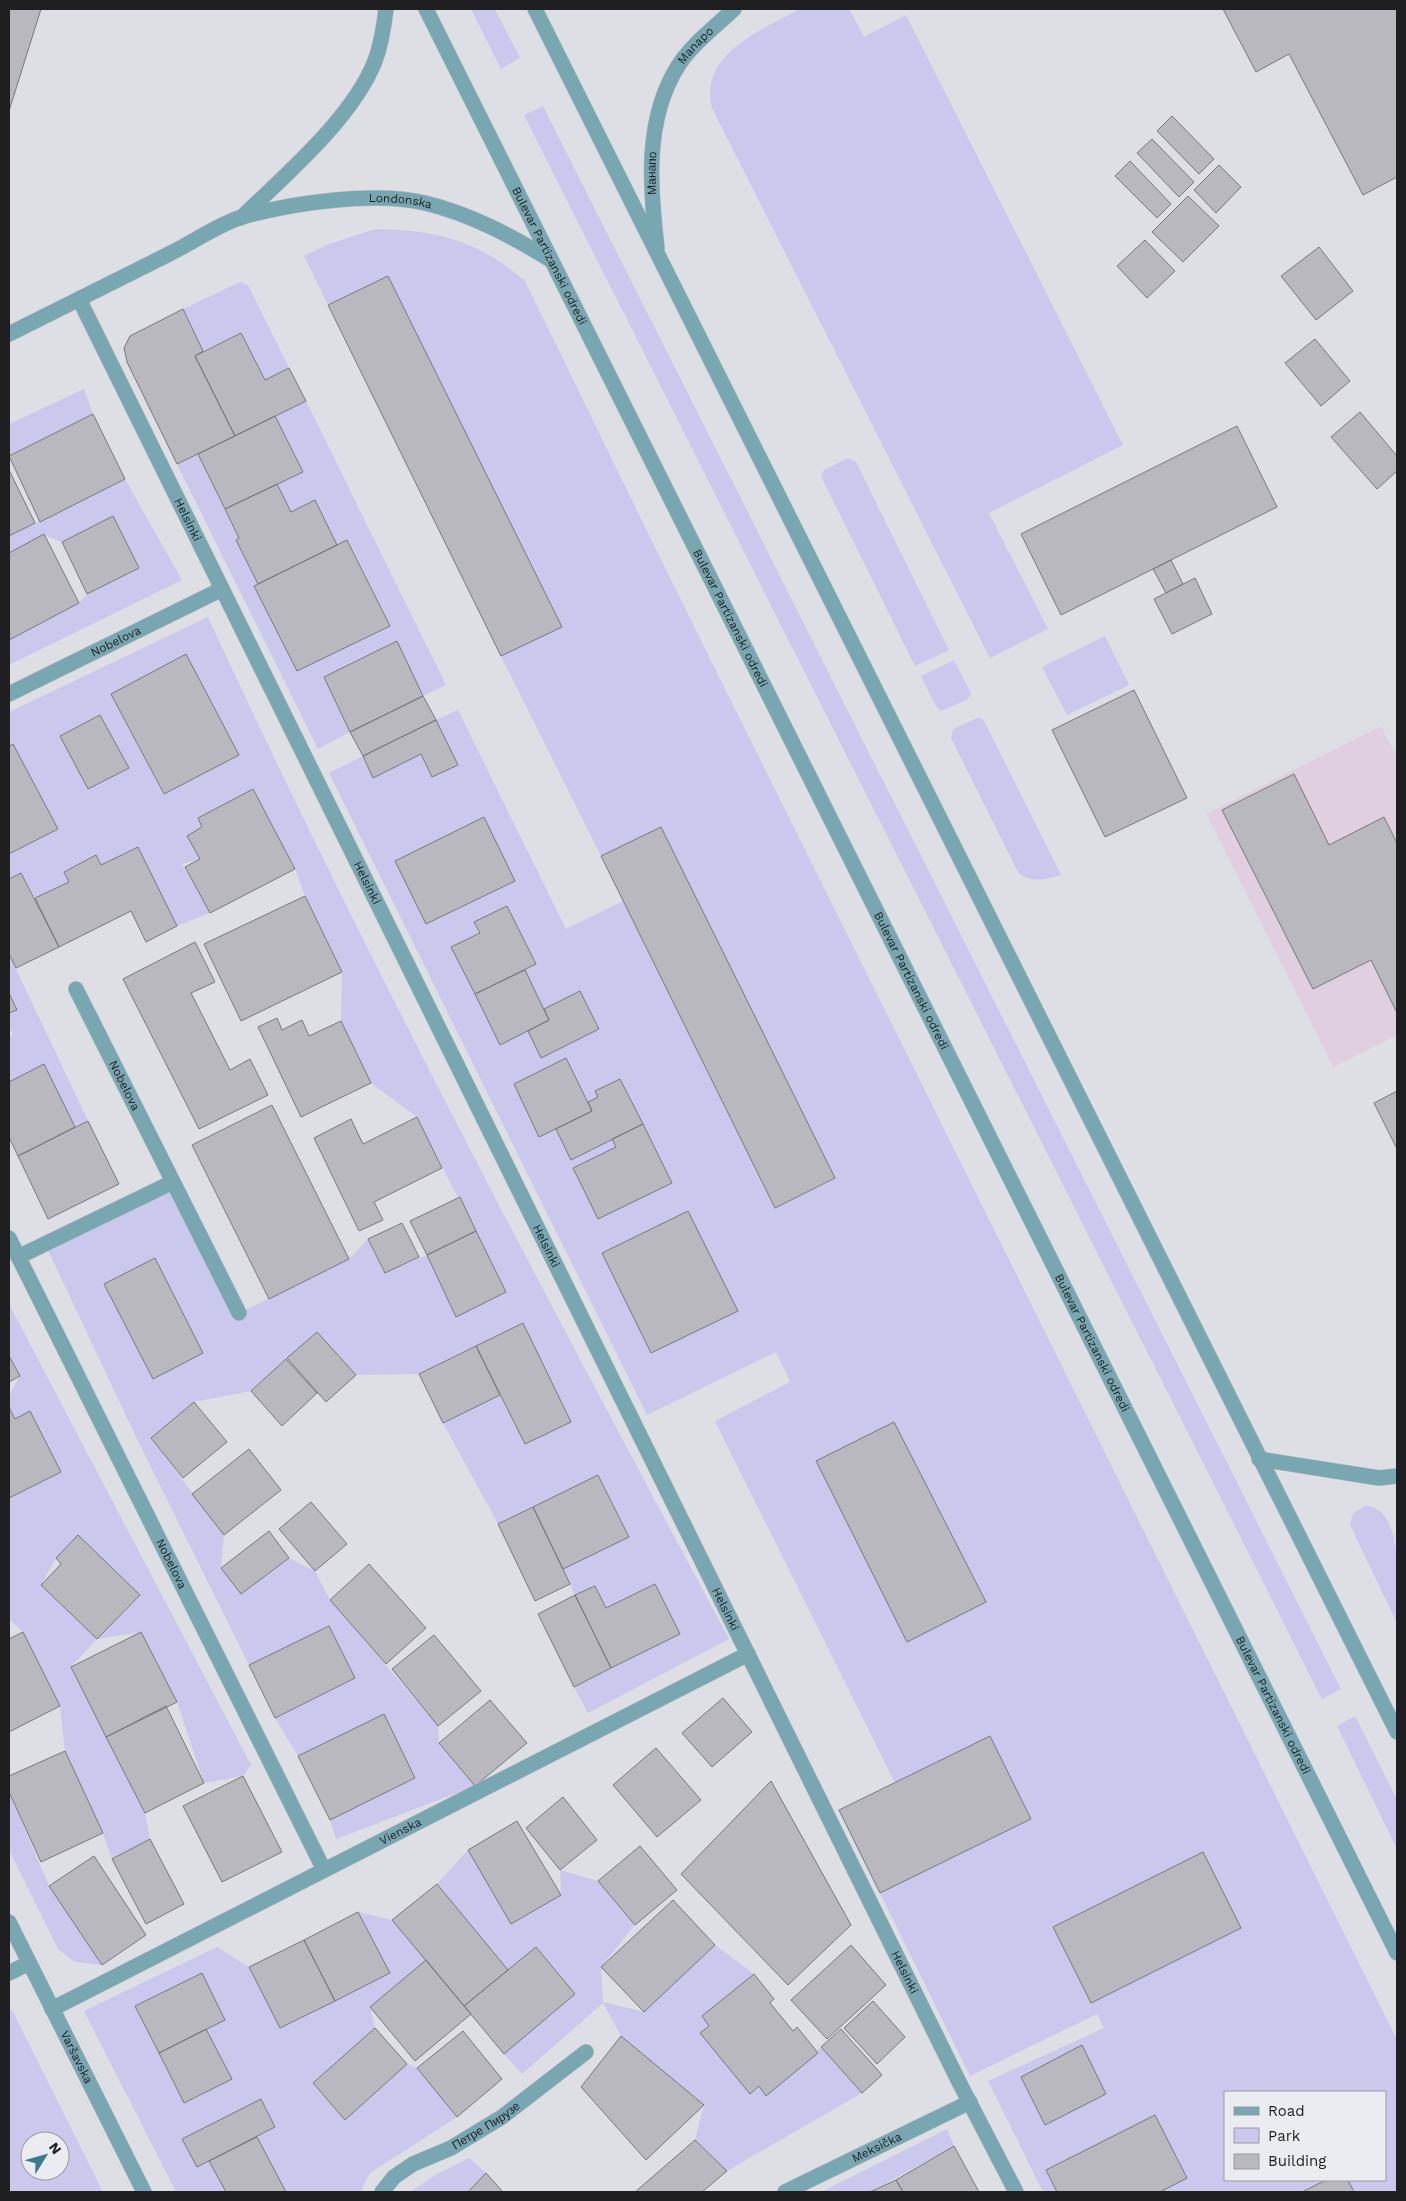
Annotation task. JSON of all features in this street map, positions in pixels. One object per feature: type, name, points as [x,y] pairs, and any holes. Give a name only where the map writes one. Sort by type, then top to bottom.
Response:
[{"type":"street","name":"Londonska","points":[[241,218],[311,149],[363,85],[375,60],[386,9]]},
{"type":"street","name":"Bulevar Partizanski odredi","points":[[426,9],[549,259],[1397,1953]]},
{"type":"street","points":[[535,9],[1397,1732]]},
{"type":"street","name":"Манапо","points":[[659,260],[654,220],[652,152],[659,108],[666,89],[679,65],[704,37],[734,9]]},
{"type":"street","name":"Londonska","points":[[9,334],[241,218],[305,204],[353,199],[401,200],[424,203],[463,215],[504,232],[549,259]]},
{"type":"street","name":"Helsinki","points":[[79,299],[748,1654],[1016,2192]]},
{"type":"street","name":"Nobelova","points":[[9,694],[222,589]]},
{"type":"street","name":"Nobelova","points":[[76,989],[239,1313]]},
{"type":"street","points":[[18,1257],[173,1182]]},
{"type":"street","name":"Nobelova","points":[[9,1238],[324,1870]]},
{"type":"street","points":[[1259,1459],[1379,1478],[1397,1476]]},
{"type":"street","name":"Vienska","points":[[52,2009],[748,1654]]},
{"type":"street","name":"Varšavska","points":[[9,1922],[144,2192]]},
{"type":"street","points":[[9,1973],[29,1963]]},
{"type":"street","name":"Петре Пирузе","points":[[382,2192],[394,2178],[414,2164],[451,2148],[502,2117],[586,2052]]},
{"type":"street","name":"Meksička","points":[[785,2192],[970,2102]]},
{"type":"shaded area","points":[[1381,726],[1397,758],[1397,1035],[1333,1067],[1206,814]]},
{"type":"green space","points":[[471,9],[495,9],[520,58],[501,69]]},
{"type":"green space","points":[[800,9],[849,9],[864,37],[906,15],[1123,445],[989,513],[1048,629],[990,658],[712,108],[710,89],[715,73],[724,58],[752,35]]},
{"type":"green space","points":[[543,106],[1341,1689],[1322,1699],[524,115]]},
{"type":"green space","points":[[376,229],[418,232],[437,235],[473,247],[507,267],[525,281],[666,570],[1397,2040],[1397,2192],[1354,2192],[1348,2181],[1386,2181],[1386,2091],[1224,2091],[1224,2181],[1324,2181],[1302,2192],[1043,2192],[988,2081],[1104,2028],[1097,2014],[970,2076],[880,1893],[1031,1819],[990,1736],[895,1783],[715,1421],[790,1382],[776,1352],[647,1415],[329,773],[363,756],[373,777],[421,754],[432,777],[457,765],[436,720],[458,710],[566,929],[623,901],[775,1208],[835,1179],[661,827],[601,856],[501,656],[561,626],[388,276],[328,305],[304,256],[329,244]],"holes":[[[507,906],[536,963],[525,970],[544,1009],[579,991],[599,1029],[541,1057],[528,1031],[500,1044],[451,947],[480,933],[474,922]],[[566,1058],[588,1102],[598,1097],[595,1091],[620,1079],[672,1183],[616,1147],[612,1139],[571,1159],[556,1129],[539,1137],[514,1084]],[[1203,1852],[1091,2003],[1053,1927]]]},
{"type":"green space","points":[[240,282],[248,285],[289,368],[265,380],[241,333],[203,351],[183,309]]},
{"type":"green space","points":[[84,389],[93,414],[9,456],[9,424]]},
{"type":"green space","points":[[306,401],[446,685],[423,696],[396,641],[324,677],[350,732],[318,749],[177,464],[198,454],[239,538],[236,540],[258,584],[255,587],[297,671],[390,625],[348,540],[337,545],[315,500],[291,512],[277,484],[275,416]]},
{"type":"green space","points":[[848,458],[856,462],[949,650],[915,666],[821,476],[824,470]]},
{"type":"green space","points":[[125,479],[182,580],[9,665],[9,640],[79,603],[87,594],[139,568],[113,516],[62,542],[44,535],[9,553],[9,536]]},
{"type":"green space","points":[[208,617],[332,876],[461,1132],[729,1639],[588,1713],[574,1687],[680,1634],[655,1584],[606,1608],[595,1586],[575,1595],[563,1569],[629,1536],[599,1475],[498,1524],[443,1423],[500,1395],[525,1444],[571,1422],[522,1323],[419,1374],[356,1375],[317,1332],[251,1391],[194,1402],[151,1438],[224,1535],[221,1568],[241,1594],[289,1558],[315,1571],[330,1600],[438,1726],[439,1743],[475,1786],[336,1839],[330,1820],[415,1777],[384,1714],[298,1756],[275,1718],[355,1678],[329,1626],[249,1665],[137,1439],[45,1244],[173,1182],[239,1313],[349,1259],[368,1239],[385,1273],[427,1255],[456,1317],[506,1292],[417,1117],[371,1083],[341,1021],[342,972],[305,896],[295,869],[253,789],[198,818],[202,827],[187,836],[200,859],[182,864],[210,913],[177,926],[138,847],[101,865],[96,855],[64,871],[69,882],[35,898],[21,873],[9,879],[9,855],[57,829],[13,745],[9,747],[9,712]],"holes":[[[111,694],[239,754],[163,794]],[[100,715],[129,768],[89,789],[60,736]]]},
{"type":"green space","points":[[1105,636],[1129,685],[1067,715],[1042,667]]},
{"type":"green space","points":[[954,660],[971,693],[968,699],[941,711],[936,706],[921,676]]},
{"type":"green space","points":[[981,718],[984,721],[1061,875],[1045,879],[1033,879],[1022,876],[1018,872],[951,738],[953,729]]},
{"type":"green space","points":[[9,954],[88,1121],[75,1127],[44,1065],[9,1082],[9,1037],[13,1035],[9,1027],[9,1013],[17,1009],[9,993]]},
{"type":"green space","points":[[9,1304],[251,1765],[243,1776],[204,1783],[177,1702],[141,1632],[97,1639],[71,1667],[145,1813],[150,1839],[112,1859],[103,1833],[65,1751],[60,1706],[23,1632],[9,1619],[9,1498],[61,1472],[30,1412],[15,1419],[10,1406],[10,1397],[20,1376],[9,1356]],"holes":[[[78,1536],[140,1595],[97,1639],[41,1585],[56,1558]]]},
{"type":"green space","points":[[1365,1506],[1378,1510],[1387,1520],[1393,1535],[1398,1573],[1397,1623],[1350,1525],[1353,1513]]},
{"type":"green space","points":[[1355,1716],[1397,1800],[1397,1849],[1337,1726]]},
{"type":"green space","points":[[9,1792],[49,1886],[102,1965],[75,1962],[58,1949],[9,1850]]},
{"type":"green space","points":[[468,1850],[512,1924],[561,1895],[560,1870],[598,1881],[635,1925],[601,1967],[603,2002],[644,2012],[715,1945],[754,1974],[702,2016],[709,2026],[700,2033],[750,2093],[759,2086],[766,2096],[821,2047],[862,2093],[727,2171],[695,2140],[704,2105],[621,2036],[603,2003],[522,2074],[504,2054],[575,1994],[536,1947],[508,1970],[437,1884]]},
{"type":"green space","points":[[358,1912],[392,1920],[426,1960],[370,2007],[375,2028],[313,2084],[345,2120],[407,2064],[417,2068],[457,2117],[370,2173],[361,2192],[286,2192],[257,2137],[275,2127],[261,2100],[182,2139],[197,2167],[209,2161],[226,2192],[176,2192],[84,2011],[217,1947],[249,1967],[280,2028],[390,1973]],"holes":[[[202,1973],[225,2019],[206,2029],[232,2079],[185,2103],[135,2006]]]},
{"type":"green space","points":[[12,2010],[103,2192],[11,2192],[9,2188],[9,2012]]},
{"type":"green space","points":[[947,2129],[954,2146],[870,2192],[821,2192]]},
{"type":"green space","points":[[469,2158],[486,2173],[468,2192],[410,2192],[437,2174]]},
{"type":"building","points":[[9,9],[41,9],[9,111]]},
{"type":"building","points":[[1223,9],[1397,9],[1397,177],[1363,195],[1289,54],[1256,72]]},
{"type":"building","points":[[1172,116],[1214,159],[1199,174],[1157,131]]},
{"type":"building","points":[[1152,139],[1194,182],[1179,197],[1137,153]]},
{"type":"building","points":[[1130,161],[1171,204],[1157,218],[1115,176]]},
{"type":"building","points":[[1219,165],[1241,187],[1216,213],[1194,190]]},
{"type":"building","points":[[1188,196],[1219,226],[1183,262],[1152,232]]},
{"type":"building","points":[[1145,240],[1175,271],[1147,298],[1117,266]]},
{"type":"building","points":[[1319,247],[1353,291],[1316,320],[1281,276]]},
{"type":"building","points":[[388,276],[562,627],[501,656],[328,305]]},
{"type":"building","points":[[183,309],[203,351],[195,356],[235,436],[177,464],[127,362],[124,348],[130,336]]},
{"type":"building","points":[[241,333],[265,380],[289,368],[306,401],[235,436],[195,356]]},
{"type":"building","points":[[1315,339],[1350,381],[1321,406],[1285,363]]},
{"type":"building","points":[[1360,412],[1397,456],[1397,471],[1377,489],[1331,437]]},
{"type":"building","points":[[93,414],[125,479],[40,522],[9,456]]},
{"type":"building","points":[[275,416],[303,472],[225,509],[198,454]]},
{"type":"building","points":[[1237,426],[1277,507],[1061,615],[1021,534]]},
{"type":"building","points":[[9,470],[35,523],[9,536]]},
{"type":"building","points":[[277,484],[291,512],[315,500],[337,545],[258,584],[236,540],[239,538],[225,509]]},
{"type":"building","points":[[113,516],[139,568],[87,594],[62,542]]},
{"type":"building","points":[[44,534],[79,603],[9,640],[9,553]]},
{"type":"building","points":[[347,540],[390,626],[297,671],[254,586]]},
{"type":"building","points":[[1171,560],[1183,584],[1166,593],[1153,569]]},
{"type":"building","points":[[1195,578],[1212,614],[1172,634],[1154,599]]},
{"type":"building","points":[[397,641],[423,696],[350,732],[324,677]]},
{"type":"building","points":[[186,654],[239,755],[164,794],[111,694]]},
{"type":"building","points":[[1134,690],[1187,798],[1105,837],[1052,730]]},
{"type":"building","points":[[423,696],[436,720],[363,756],[350,732]]},
{"type":"building","points":[[100,715],[129,768],[88,789],[60,736]]},
{"type":"building","points":[[436,720],[458,765],[432,777],[421,754],[373,778],[363,756]]},
{"type":"building","points":[[13,744],[58,829],[9,854],[9,747]]},
{"type":"building","points":[[1294,774],[1329,845],[1384,817],[1397,843],[1397,1013],[1371,960],[1313,989],[1222,810]]},
{"type":"building","points":[[253,789],[295,869],[210,913],[185,867],[200,859],[187,836],[202,827],[198,818]]},
{"type":"building","points":[[484,817],[515,881],[426,924],[395,861]]},
{"type":"building","points":[[661,827],[835,1178],[775,1208],[601,856]]},
{"type":"building","points":[[138,847],[177,926],[146,942],[131,911],[59,947],[35,898],[69,882],[64,872],[96,855],[101,865]]},
{"type":"building","points":[[21,873],[59,947],[16,968],[9,954],[9,879]]},
{"type":"building","points":[[305,896],[342,972],[241,1021],[204,944]]},
{"type":"building","points":[[507,906],[536,964],[475,994],[451,947],[480,933],[474,922]]},
{"type":"building","points":[[195,942],[215,982],[191,993],[230,1070],[250,1059],[268,1095],[199,1129],[123,979]]},
{"type":"building","points":[[525,970],[549,1020],[500,1045],[475,994]]},
{"type":"building","points":[[580,991],[599,1029],[541,1058],[528,1031],[549,1020],[544,1009]]},
{"type":"building","points":[[9,993],[17,1010],[9,1013]]},
{"type":"building","points":[[277,1018],[282,1030],[302,1020],[309,1036],[341,1021],[371,1083],[301,1117],[258,1027]]},
{"type":"building","points":[[566,1058],[592,1111],[539,1137],[514,1084]]},
{"type":"building","points":[[44,1064],[75,1127],[18,1156],[9,1137],[9,1082]]},
{"type":"building","points":[[620,1079],[643,1124],[571,1160],[556,1129],[592,1111],[588,1102],[598,1097],[595,1091]]},
{"type":"building","points":[[1397,1091],[1397,1149],[1374,1103]]},
{"type":"building","points":[[272,1105],[349,1259],[269,1299],[192,1145]]},
{"type":"building","points":[[417,1117],[442,1168],[374,1202],[383,1220],[359,1231],[314,1138],[351,1119],[363,1144]]},
{"type":"building","points":[[88,1121],[119,1184],[48,1219],[18,1156]]},
{"type":"building","points":[[643,1124],[672,1183],[598,1219],[573,1168],[616,1147],[612,1139]]},
{"type":"building","points":[[460,1197],[476,1231],[427,1255],[410,1221]]},
{"type":"building","points":[[688,1211],[738,1311],[651,1353],[602,1253]]},
{"type":"building","points":[[402,1223],[419,1257],[385,1273],[368,1239]]},
{"type":"building","points":[[476,1231],[506,1292],[456,1317],[427,1255]]},
{"type":"building","points":[[155,1258],[203,1353],[153,1379],[104,1284]]},
{"type":"building","points":[[523,1323],[571,1422],[525,1444],[476,1346]]},
{"type":"building","points":[[317,1332],[356,1375],[326,1402],[287,1358]]},
{"type":"building","points":[[476,1346],[500,1395],[443,1423],[419,1374]]},
{"type":"building","points":[[9,1356],[20,1376],[9,1382]]},
{"type":"building","points":[[286,1359],[317,1393],[282,1426],[251,1391]]},
{"type":"building","points":[[194,1402],[227,1442],[183,1478],[151,1438]]},
{"type":"building","points":[[9,1407],[15,1419],[30,1411],[61,1472],[9,1498]]},
{"type":"building","points":[[894,1422],[986,1602],[907,1642],[816,1461]]},
{"type":"building","points":[[249,1449],[281,1490],[224,1535],[192,1494]]},
{"type":"building","points":[[598,1475],[629,1537],[563,1569],[533,1507]]},
{"type":"building","points":[[311,1502],[347,1544],[315,1571],[279,1529]]},
{"type":"building","points":[[533,1507],[570,1584],[535,1601],[498,1524]]},
{"type":"building","points":[[269,1531],[289,1558],[241,1594],[221,1568]]},
{"type":"building","points":[[78,1535],[140,1595],[97,1639],[41,1585],[61,1564],[56,1558]]},
{"type":"building","points":[[369,1564],[426,1628],[386,1664],[330,1600]]},
{"type":"building","points":[[655,1584],[680,1634],[611,1668],[575,1595],[595,1586],[606,1608]]},
{"type":"building","points":[[575,1595],[611,1668],[574,1687],[538,1614]]},
{"type":"building","points":[[329,1626],[355,1678],[275,1718],[249,1665]]},
{"type":"building","points":[[23,1632],[60,1706],[9,1732],[9,1639]]},
{"type":"building","points":[[141,1632],[177,1702],[106,1737],[71,1667]]},
{"type":"building","points":[[434,1635],[481,1691],[438,1726],[392,1669]]},
{"type":"building","points":[[723,1698],[752,1732],[712,1767],[682,1733]]},
{"type":"building","points":[[490,1700],[527,1743],[475,1786],[439,1743]]},
{"type":"building","points":[[166,1706],[204,1783],[145,1813],[106,1737]]},
{"type":"building","points":[[384,1714],[415,1778],[330,1820],[298,1756]]},
{"type":"building","points":[[990,1736],[1031,1819],[880,1893],[839,1810]]},
{"type":"building","points":[[656,1748],[701,1800],[657,1837],[613,1785]]},
{"type":"building","points":[[65,1751],[103,1833],[41,1862],[9,1792],[9,1776]]},
{"type":"building","points":[[243,1776],[282,1852],[222,1882],[183,1806]]},
{"type":"building","points":[[771,1781],[851,1925],[788,1985],[681,1874]]},
{"type":"building","points":[[563,1797],[597,1840],[560,1870],[526,1828]]},
{"type":"building","points":[[517,1821],[561,1895],[511,1924],[468,1850]]},
{"type":"building","points":[[150,1839],[184,1904],[146,1924],[112,1859]]},
{"type":"building","points":[[640,1846],[677,1890],[635,1925],[598,1881]]},
{"type":"building","points":[[1203,1852],[1241,1928],[1091,2003],[1053,1927]]},
{"type":"building","points":[[94,1856],[146,1935],[102,1965],[49,1886]]},
{"type":"building","points":[[437,1884],[508,1970],[464,2006],[392,1920]]},
{"type":"building","points":[[673,1900],[715,1945],[644,2012],[601,1967]]},
{"type":"building","points":[[358,1912],[390,1973],[335,2001],[304,1940]]},
{"type":"building","points":[[304,1940],[335,2001],[280,2028],[249,1967]]},
{"type":"building","points":[[851,1945],[886,1985],[827,2039],[791,2000]]},
{"type":"building","points":[[536,1947],[575,1994],[504,2054],[464,2006]]},
{"type":"building","points":[[426,1960],[471,2014],[415,2061],[370,2007]]},
{"type":"building","points":[[202,1973],[225,2020],[159,2053],[135,2006]]},
{"type":"building","points":[[754,1974],[774,1999],[770,2003],[793,2031],[797,2027],[818,2053],[766,2096],[759,2086],[750,2094],[700,2033],[709,2026],[702,2016]]},
{"type":"building","points":[[873,2001],[905,2037],[877,2064],[844,2028]]},
{"type":"building","points":[[375,2028],[407,2064],[345,2120],[313,2083]]},
{"type":"building","points":[[206,2029],[232,2079],[184,2103],[159,2053]]},
{"type":"building","points":[[841,2029],[882,2075],[862,2093],[821,2047]]},
{"type":"building","points":[[463,2031],[502,2079],[457,2117],[417,2068]]},
{"type":"building","points":[[621,2036],[704,2105],[646,2160],[581,2087]]},
{"type":"building","points":[[1082,2045],[1106,2094],[1045,2125],[1021,2077]]},
{"type":"building","points":[[261,2099],[275,2127],[197,2167],[182,2139]]},
{"type":"building","points":[[1155,2115],[1187,2178],[1160,2192],[1057,2192],[1046,2170]]},
{"type":"building","points":[[257,2137],[286,2192],[226,2192],[209,2161]]},
{"type":"building","points":[[695,2140],[727,2171],[702,2192],[635,2192]]},
{"type":"building","points":[[954,2146],[979,2192],[903,2192],[896,2180]]},
{"type":"building","points":[[486,2173],[503,2192],[468,2192]]},
{"type":"building","points":[[896,2180],[903,2192],[870,2192]]},
{"type":"building","points":[[1324,2181],[1348,2181],[1354,2192],[1302,2192]]}]
